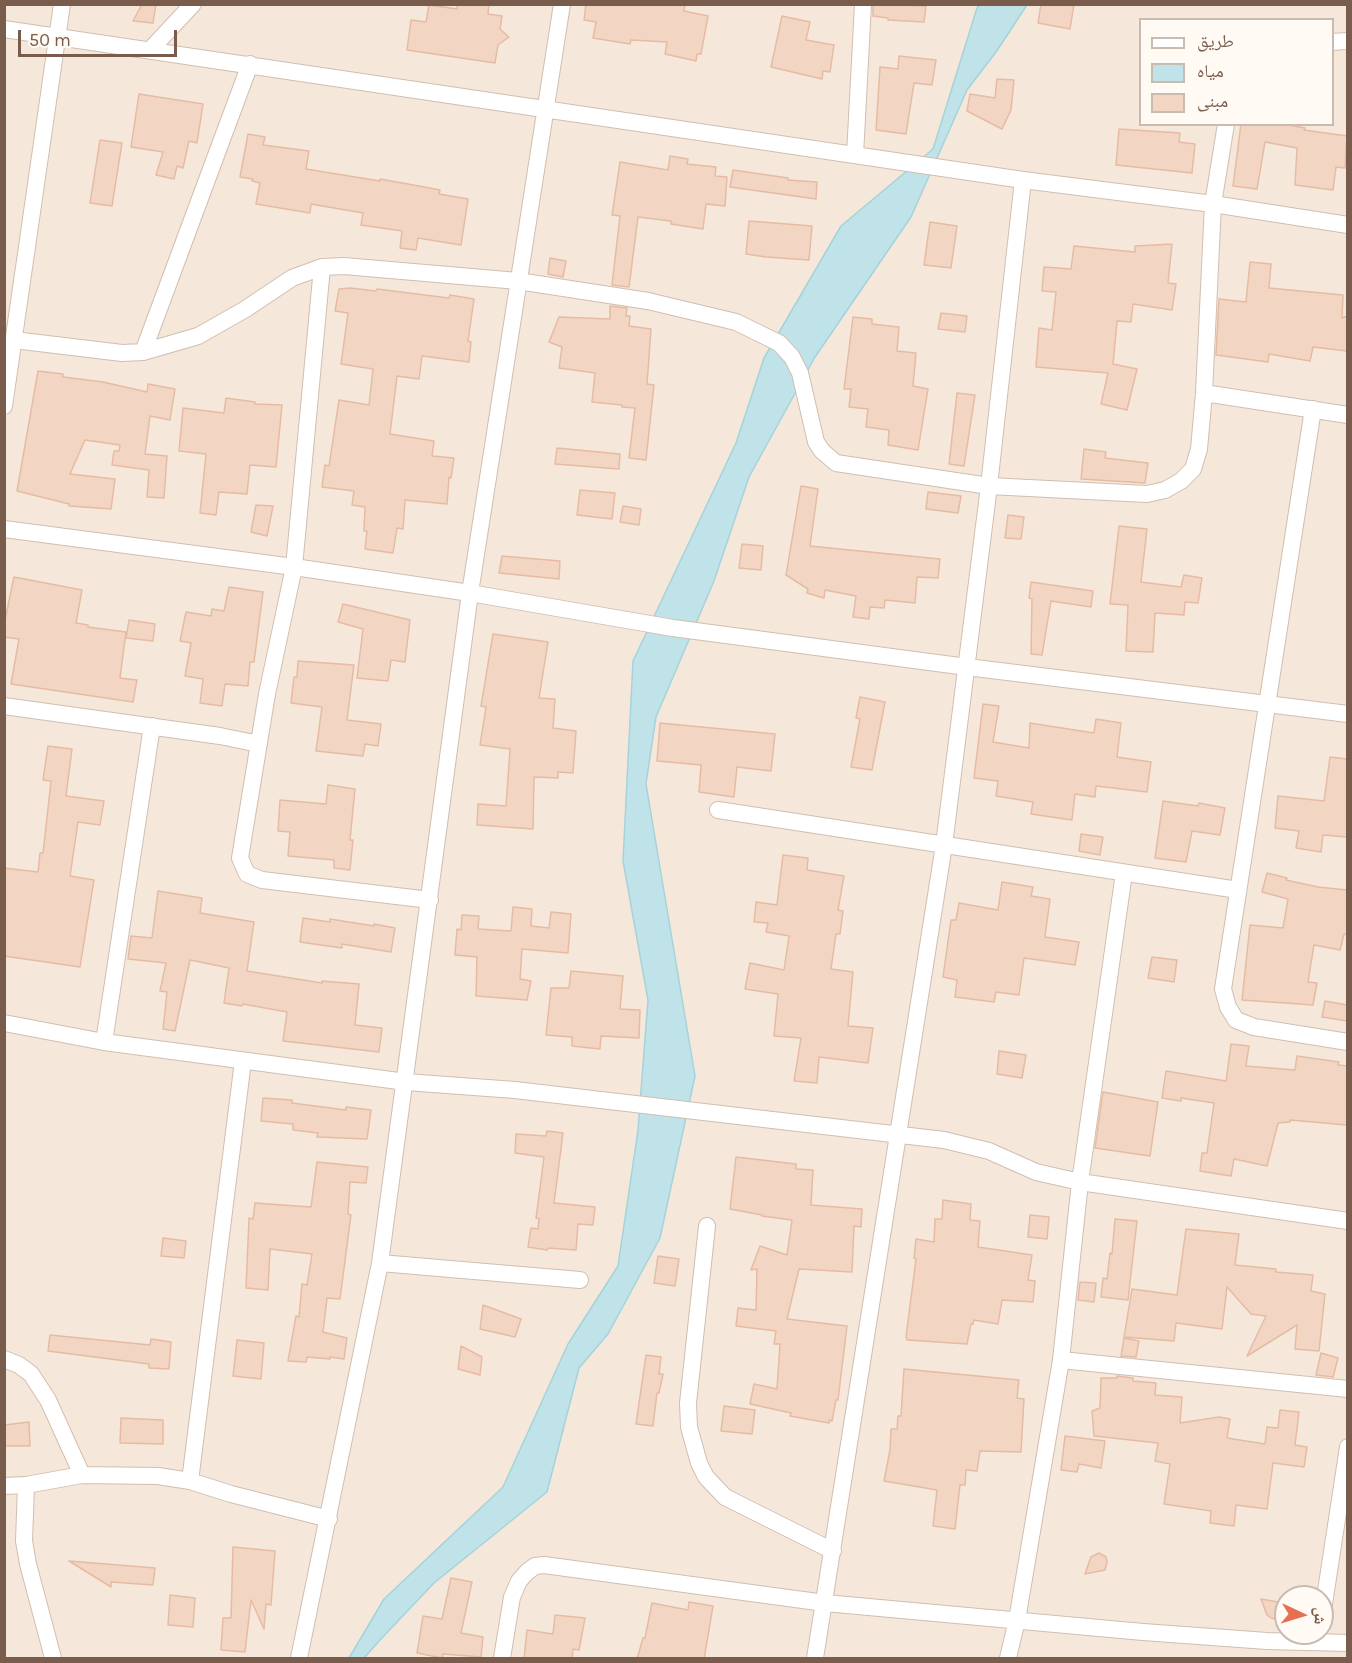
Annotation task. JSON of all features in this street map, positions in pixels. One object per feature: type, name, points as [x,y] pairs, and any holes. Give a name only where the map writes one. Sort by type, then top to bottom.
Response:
[{"type":"street","points":[[4,406],[62,4]]},
{"type":"street","points":[[151,50],[193,4]]},
{"type":"street","points":[[298,1659],[380,1263],[470,593],[562,4]]},
{"type":"street","points":[[855,155],[863,4]]},
{"type":"street","points":[[4,28],[1023,180],[1213,204],[1347,225]]},
{"type":"street","points":[[143,352],[250,64]]},
{"type":"street","points":[[14,340],[122,353],[143,352],[198,336],[244,310],[292,278],[322,267],[344,266],[518,281],[648,301],[736,322],[779,342],[792,357],[800,373],[816,442],[822,451],[836,463],[989,486],[1147,494],[1165,490],[1181,482],[1193,469],[1199,449],[1213,204],[1226,126]]},
{"type":"street","points":[[815,1659],[944,845],[989,486],[1023,180]]},
{"type":"street","points":[[322,267],[294,567],[259,744],[240,858],[247,874],[262,880],[429,900]]},
{"type":"street","points":[[1204,393],[1347,415]]},
{"type":"street","points":[[1313,409],[1223,989],[1228,1007],[1236,1020],[1254,1028],[1347,1042]]},
{"type":"street","points":[[4,529],[294,567],[470,593],[673,628],[1266,706],[1347,714]]},
{"type":"street","points":[[4,706],[152,726],[259,744]]},
{"type":"street","points":[[104,1042],[152,726]]},
{"type":"street","points":[[718,810],[1238,890]]},
{"type":"street","points":[[1008,1659],[1017,1620],[1061,1360],[1080,1182],[1124,873]]},
{"type":"street","points":[[4,1023],[104,1042],[406,1082],[515,1090],[944,1140],[988,1151],[1036,1172],[1080,1182],[1347,1221]]},
{"type":"street","points":[[190,1481],[243,1061]]},
{"type":"street","points":[[707,1226],[688,1403],[689,1427],[699,1463],[706,1477],[725,1497],[833,1551]]},
{"type":"street","points":[[380,1263],[580,1280]]},
{"type":"street","points":[[4,1359],[19,1365],[31,1374],[48,1400],[82,1475]]},
{"type":"street","points":[[1061,1360],[1347,1389]]},
{"type":"street","points":[[1327,1585],[1347,1447]]},
{"type":"street","points":[[4,1486],[26,1485],[82,1475],[158,1476],[190,1481],[328,1519]]},
{"type":"street","points":[[26,1485],[24,1541],[30,1575],[53,1659]]},
{"type":"street","points":[[502,1659],[512,1597],[519,1581],[535,1566],[544,1565],[825,1603],[1274,1642]]},
{"type":"shaded area","points":[[5,5],[1347,5],[1347,1658],[5,1658]]},
{"type":"water","points":[[980,5],[1027,5],[967,90],[911,217],[815,357],[749,477],[714,581],[656,717],[646,784],[695,1076],[660,1238],[608,1334],[579,1368],[547,1492],[434,1583],[364,1658],[349,1658],[384,1599],[503,1487],[568,1344],[618,1266],[638,1130],[648,1000],[623,861],[633,661],[736,443],[764,358],[841,226],[933,149],[977,8]]},
{"type":"building","points":[[142,4],[156,4],[153,23],[133,21]]},
{"type":"building","points":[[457,4],[489,4],[488,14],[502,16],[500,29],[509,37],[498,45],[495,63],[407,50],[411,20],[426,22],[429,5],[457,9]]},
{"type":"building","points":[[586,4],[685,4],[684,11],[708,16],[701,54],[697,54],[696,61],[665,54],[667,42],[631,40],[630,44],[593,38],[596,22],[584,20]]},
{"type":"building","points":[[873,4],[926,6],[924,22],[888,20],[888,18],[873,16]]},
{"type":"building","points":[[1041,4],[1074,4],[1070,29],[1038,23]]},
{"type":"building","points":[[782,16],[810,22],[806,40],[834,45],[830,72],[823,71],[822,79],[771,67]]},
{"type":"building","points":[[899,56],[936,60],[932,85],[914,83],[906,134],[876,130],[880,67],[898,69]]},
{"type":"building","points":[[997,79],[1014,80],[1011,110],[1002,129],[967,111],[970,94],[995,98]]},
{"type":"building","points":[[139,94],[203,104],[197,143],[189,141],[183,168],[177,166],[174,179],[156,175],[163,152],[131,147]]},
{"type":"building","points":[[1241,126],[1294,126],[1305,128],[1304,130],[1347,136],[1345,168],[1336,167],[1333,190],[1295,185],[1297,148],[1265,142],[1257,189],[1233,186]]},
{"type":"building","points":[[1119,129],[1180,133],[1179,142],[1195,144],[1192,173],[1116,165]]},
{"type":"building","points":[[248,134],[265,137],[263,145],[309,151],[306,169],[408,184],[440,190],[439,194],[468,199],[461,245],[418,238],[416,250],[400,248],[402,231],[361,225],[363,213],[311,204],[310,213],[256,204],[260,183],[252,181],[253,179],[240,177]]},
{"type":"building","points":[[100,140],[122,143],[112,206],[90,203]]},
{"type":"building","points":[[670,156],[688,159],[687,164],[716,167],[715,176],[727,177],[725,206],[706,204],[703,229],[671,224],[671,221],[638,217],[629,287],[612,285],[620,216],[612,215],[620,162],[668,170]]},
{"type":"building","points":[[733,170],[788,178],[788,180],[817,182],[816,199],[730,187]]},
{"type":"building","points":[[749,221],[812,226],[809,260],[746,254]]},
{"type":"building","points":[[930,222],[957,226],[951,268],[924,265]]},
{"type":"building","points":[[1172,244],[1168,283],[1176,284],[1172,310],[1133,304],[1131,322],[1117,321],[1113,364],[1137,369],[1127,410],[1101,404],[1108,373],[1036,367],[1039,328],[1052,330],[1056,292],[1042,291],[1044,267],[1071,269],[1074,246],[1135,252],[1135,246]]},
{"type":"building","points":[[550,258],[566,261],[563,277],[548,274]]},
{"type":"building","points":[[1250,262],[1271,264],[1269,288],[1343,295],[1342,318],[1347,316],[1347,351],[1313,347],[1310,361],[1269,354],[1268,362],[1216,355],[1219,299],[1246,302]]},
{"type":"building","points":[[350,288],[449,298],[450,295],[474,299],[468,341],[471,342],[469,362],[422,356],[419,379],[397,376],[390,434],[434,441],[432,456],[454,458],[451,478],[449,477],[447,504],[405,500],[403,529],[397,528],[393,553],[365,549],[367,531],[364,531],[365,507],[352,505],[354,491],[322,487],[325,465],[329,466],[339,400],[369,405],[373,369],[341,364],[348,313],[335,311],[339,289]]},
{"type":"building","points":[[610,306],[627,308],[626,316],[630,316],[629,326],[651,329],[647,384],[654,385],[646,460],[629,458],[635,408],[592,402],[595,373],[559,368],[562,347],[549,342],[559,317],[610,319]]},
{"type":"building","points":[[941,313],[967,316],[965,332],[938,329]]},
{"type":"building","points":[[853,317],[872,319],[872,324],[899,327],[897,351],[916,353],[913,386],[928,389],[918,450],[888,445],[889,430],[866,427],[868,409],[849,407],[851,389],[844,389]]},
{"type":"building","points":[[38,371],[147,392],[148,384],[175,389],[170,420],[150,416],[145,454],[167,456],[164,498],[147,497],[149,470],[112,465],[114,451],[119,451],[120,445],[85,440],[70,474],[115,479],[111,509],[69,506],[69,504],[17,491]]},
{"type":"building","points":[[957,393],[975,395],[964,466],[949,464]]},
{"type":"building","points":[[226,398],[255,402],[255,404],[282,405],[276,467],[250,465],[247,494],[219,492],[216,515],[200,513],[206,454],[179,451],[183,408],[224,413]]},
{"type":"building","points":[[557,448],[620,454],[619,469],[555,464]]},
{"type":"building","points":[[1084,449],[1106,452],[1105,458],[1148,463],[1145,483],[1081,479]]},
{"type":"building","points":[[801,486],[818,489],[810,546],[940,559],[938,578],[917,577],[915,603],[885,600],[884,608],[870,607],[869,619],[853,617],[856,596],[825,590],[824,598],[807,593],[808,589],[786,575]]},
{"type":"building","points":[[580,490],[615,493],[612,519],[577,515]]},
{"type":"building","points":[[928,492],[961,496],[958,513],[926,509]]},
{"type":"building","points":[[256,505],[273,506],[267,536],[251,532]]},
{"type":"building","points":[[623,506],[641,509],[639,525],[620,522]]},
{"type":"building","points":[[1008,515],[1024,517],[1021,539],[1005,538]]},
{"type":"building","points":[[1119,526],[1147,529],[1141,582],[1181,587],[1184,575],[1202,578],[1198,603],[1185,602],[1184,615],[1155,613],[1153,652],[1126,651],[1128,605],[1110,604]]},
{"type":"building","points":[[742,544],[763,546],[761,570],[739,568]]},
{"type":"building","points":[[502,556],[560,561],[559,579],[499,573]]},
{"type":"building","points":[[14,577],[82,590],[76,623],[88,625],[88,627],[126,632],[120,678],[137,680],[133,702],[11,684],[19,639],[4,637],[4,625]]},
{"type":"building","points":[[1031,582],[1093,591],[1091,607],[1051,601],[1042,655],[1031,654],[1032,599],[1029,598]]},
{"type":"building","points":[[229,587],[263,592],[254,662],[250,662],[248,686],[225,684],[222,706],[200,703],[203,679],[185,676],[191,643],[180,641],[186,612],[211,616],[212,609],[224,611]]},
{"type":"building","points":[[343,604],[410,620],[405,662],[391,660],[388,681],[357,678],[363,629],[338,622]]},
{"type":"building","points":[[129,620],[155,624],[153,641],[126,638]]},
{"type":"building","points":[[493,634],[548,642],[539,698],[555,699],[553,728],[576,731],[573,773],[558,772],[558,778],[534,777],[533,829],[477,825],[478,804],[506,806],[510,749],[480,745],[486,707],[481,706]]},
{"type":"building","points":[[298,661],[354,665],[347,720],[381,724],[378,746],[365,744],[363,756],[316,751],[322,707],[291,703]]},
{"type":"building","points":[[860,697],[885,702],[872,770],[851,767],[860,719],[856,718]]},
{"type":"building","points":[[983,704],[999,706],[993,742],[1029,748],[1030,723],[1094,733],[1096,719],[1121,723],[1117,757],[1151,762],[1147,792],[1096,786],[1095,797],[1075,794],[1072,820],[1031,814],[1033,802],[996,796],[998,781],[974,778]]},
{"type":"building","points":[[660,723],[775,734],[771,771],[737,767],[734,797],[699,792],[701,765],[657,761]]},
{"type":"building","points":[[48,746],[72,749],[66,796],[104,801],[100,825],[78,822],[70,876],[94,880],[80,967],[4,956],[4,868],[38,872],[40,853],[43,853],[51,781],[43,780]]},
{"type":"building","points":[[1330,757],[1347,759],[1347,837],[1323,835],[1321,852],[1296,848],[1299,831],[1275,828],[1278,796],[1324,801]]},
{"type":"building","points":[[328,785],[355,789],[350,840],[353,840],[350,870],[334,868],[334,860],[288,856],[290,832],[278,831],[280,800],[326,804]]},
{"type":"building","points":[[1163,801],[1198,806],[1199,803],[1225,808],[1220,835],[1192,831],[1186,862],[1155,858]]},
{"type":"building","points":[[1081,834],[1103,837],[1100,855],[1079,851]]},
{"type":"building","points":[[783,855],[808,858],[807,870],[844,876],[838,910],[843,911],[840,934],[836,934],[831,969],[853,972],[848,1026],[873,1028],[868,1063],[819,1057],[817,1083],[794,1081],[801,1038],[774,1036],[778,994],[745,989],[750,963],[784,970],[789,936],[766,932],[768,923],[754,922],[756,902],[777,905]]},
{"type":"building","points":[[1267,873],[1318,887],[1347,890],[1347,935],[1344,934],[1340,950],[1314,945],[1308,982],[1317,983],[1313,1005],[1242,1000],[1250,925],[1283,928],[1288,899],[1262,892]]},
{"type":"building","points":[[1002,882],[1033,887],[1031,896],[1050,899],[1045,937],[1079,942],[1075,965],[1024,958],[1019,995],[996,992],[994,1002],[955,997],[957,980],[943,977],[951,920],[956,920],[959,903],[998,910]]},
{"type":"building","points":[[158,891],[202,898],[200,913],[254,922],[247,971],[322,983],[322,981],[359,984],[355,1025],[382,1028],[379,1052],[283,1041],[287,1012],[224,1003],[229,968],[190,960],[175,1031],[163,1029],[167,992],[160,991],[166,963],[128,959],[131,936],[152,938]]},
{"type":"building","points":[[513,907],[532,909],[531,926],[549,928],[551,912],[571,914],[568,953],[522,949],[520,979],[531,981],[527,1000],[476,996],[477,957],[455,955],[457,929],[461,930],[462,915],[479,916],[478,929],[511,931]]},
{"type":"building","points":[[303,918],[330,922],[330,919],[395,928],[391,952],[342,944],[342,948],[300,942]]},
{"type":"building","points":[[1152,957],[1177,960],[1174,982],[1148,978]]},
{"type":"building","points":[[571,971],[623,976],[620,1009],[640,1010],[639,1038],[601,1036],[600,1049],[572,1046],[572,1037],[546,1035],[551,988],[569,988]]},
{"type":"building","points":[[1325,1001],[1347,1005],[1347,1021],[1322,1017]]},
{"type":"building","points":[[1231,1044],[1249,1046],[1246,1066],[1295,1070],[1297,1056],[1339,1062],[1338,1065],[1347,1066],[1347,1125],[1290,1120],[1290,1122],[1278,1123],[1267,1166],[1234,1159],[1231,1176],[1200,1171],[1202,1153],[1207,1153],[1214,1103],[1181,1098],[1181,1101],[1162,1098],[1166,1071],[1226,1081]]},
{"type":"building","points":[[999,1051],[1026,1055],[1022,1078],[997,1074]]},
{"type":"building","points":[[1103,1092],[1158,1102],[1150,1156],[1095,1148]]},
{"type":"building","points":[[263,1098],[292,1100],[292,1103],[346,1110],[346,1107],[371,1110],[367,1139],[317,1137],[318,1133],[293,1130],[293,1124],[261,1121]]},
{"type":"building","points":[[547,1131],[563,1133],[554,1203],[595,1207],[593,1225],[578,1224],[576,1250],[548,1248],[547,1250],[528,1247],[531,1228],[538,1229],[539,1219],[536,1218],[544,1157],[515,1153],[516,1134],[546,1136]]},
{"type":"building","points":[[736,1157],[796,1164],[796,1169],[813,1170],[811,1205],[862,1209],[861,1227],[854,1226],[852,1272],[799,1269],[787,1319],[847,1326],[838,1400],[836,1400],[832,1421],[829,1420],[829,1423],[790,1416],[791,1413],[750,1404],[754,1384],[777,1389],[780,1344],[774,1344],[776,1331],[736,1326],[738,1308],[756,1310],[757,1269],[751,1270],[760,1246],[787,1255],[792,1220],[730,1209]]},
{"type":"building","points":[[317,1162],[368,1167],[366,1183],[350,1182],[348,1214],[351,1215],[340,1299],[327,1298],[323,1332],[347,1338],[344,1359],[307,1357],[306,1362],[288,1361],[296,1316],[299,1317],[302,1284],[307,1285],[312,1254],[270,1249],[268,1290],[246,1288],[249,1218],[253,1219],[255,1203],[311,1207]]},
{"type":"building","points":[[943,1200],[971,1204],[970,1220],[980,1221],[978,1247],[1032,1255],[1028,1280],[1035,1281],[1033,1302],[1002,1300],[998,1324],[974,1320],[967,1344],[907,1340],[906,1337],[916,1259],[914,1258],[916,1239],[934,1242],[935,1219],[942,1219]]},
{"type":"building","points":[[1030,1215],[1049,1217],[1047,1239],[1028,1237]]},
{"type":"building","points":[[1115,1219],[1137,1221],[1128,1300],[1101,1297],[1103,1278],[1107,1279],[1110,1253],[1112,1254]]},
{"type":"building","points":[[1186,1229],[1239,1234],[1235,1265],[1313,1275],[1311,1291],[1325,1294],[1319,1351],[1295,1349],[1297,1325],[1247,1356],[1266,1316],[1251,1314],[1227,1287],[1222,1329],[1176,1323],[1174,1341],[1124,1337],[1132,1289],[1177,1295]]},
{"type":"building","points":[[163,1238],[186,1241],[184,1258],[161,1256]]},
{"type":"building","points":[[658,1256],[679,1259],[675,1286],[654,1283]]},
{"type":"building","points":[[1080,1282],[1096,1283],[1094,1302],[1078,1300]]},
{"type":"building","points":[[483,1305],[521,1319],[515,1337],[480,1329]]},
{"type":"building","points":[[50,1335],[150,1345],[151,1339],[171,1342],[169,1369],[149,1368],[149,1364],[48,1351]]},
{"type":"building","points":[[1124,1338],[1139,1341],[1136,1357],[1121,1356]]},
{"type":"building","points":[[237,1340],[264,1343],[261,1379],[233,1376]]},
{"type":"building","points":[[461,1346],[482,1357],[480,1375],[458,1369]]},
{"type":"building","points":[[1321,1353],[1338,1358],[1333,1377],[1316,1375]]},
{"type":"building","points":[[646,1355],[661,1357],[659,1374],[663,1374],[659,1393],[657,1393],[653,1426],[636,1424]]},
{"type":"building","points":[[904,1369],[1019,1380],[1017,1398],[1024,1399],[1021,1452],[980,1451],[977,1471],[966,1470],[965,1485],[960,1485],[955,1529],[933,1526],[937,1490],[884,1481],[890,1450],[891,1429],[897,1429],[898,1416],[901,1416]]},
{"type":"building","points":[[1117,1376],[1133,1378],[1133,1381],[1156,1383],[1155,1395],[1182,1397],[1180,1423],[1219,1417],[1230,1419],[1227,1438],[1265,1444],[1267,1427],[1278,1428],[1280,1410],[1299,1412],[1295,1445],[1307,1447],[1304,1467],[1273,1463],[1267,1509],[1236,1505],[1234,1526],[1210,1523],[1211,1511],[1164,1504],[1170,1464],[1155,1461],[1158,1443],[1094,1436],[1092,1411],[1100,1408],[1101,1378],[1117,1378]]},
{"type":"building","points":[[724,1406],[755,1410],[752,1434],[721,1431]]},
{"type":"building","points":[[121,1418],[163,1420],[163,1444],[120,1443]]},
{"type":"building","points":[[29,1422],[30,1446],[4,1446],[4,1425]]},
{"type":"building","points":[[1065,1436],[1105,1441],[1101,1468],[1079,1464],[1077,1472],[1061,1470]]},
{"type":"building","points":[[233,1547],[275,1551],[271,1605],[266,1604],[264,1629],[251,1600],[245,1652],[221,1650],[223,1618],[231,1618]]},
{"type":"building","points":[[1099,1553],[1106,1557],[1105,1570],[1085,1574],[1091,1557]]},
{"type":"building","points":[[69,1561],[155,1568],[153,1585],[111,1582],[111,1587]]},
{"type":"building","points":[[451,1578],[472,1582],[461,1633],[483,1637],[481,1657],[443,1654],[442,1658],[417,1653],[423,1616],[442,1619]]},
{"type":"building","points":[[170,1595],[195,1598],[193,1627],[168,1625]]},
{"type":"building","points":[[1261,1599],[1274,1601],[1274,1619],[1267,1615]]},
{"type":"building","points":[[689,1602],[713,1606],[704,1659],[637,1659],[643,1638],[645,1638],[652,1603],[688,1610]]},
{"type":"building","points":[[555,1615],[585,1618],[579,1650],[573,1649],[572,1659],[524,1659],[527,1630],[553,1634]]}]
